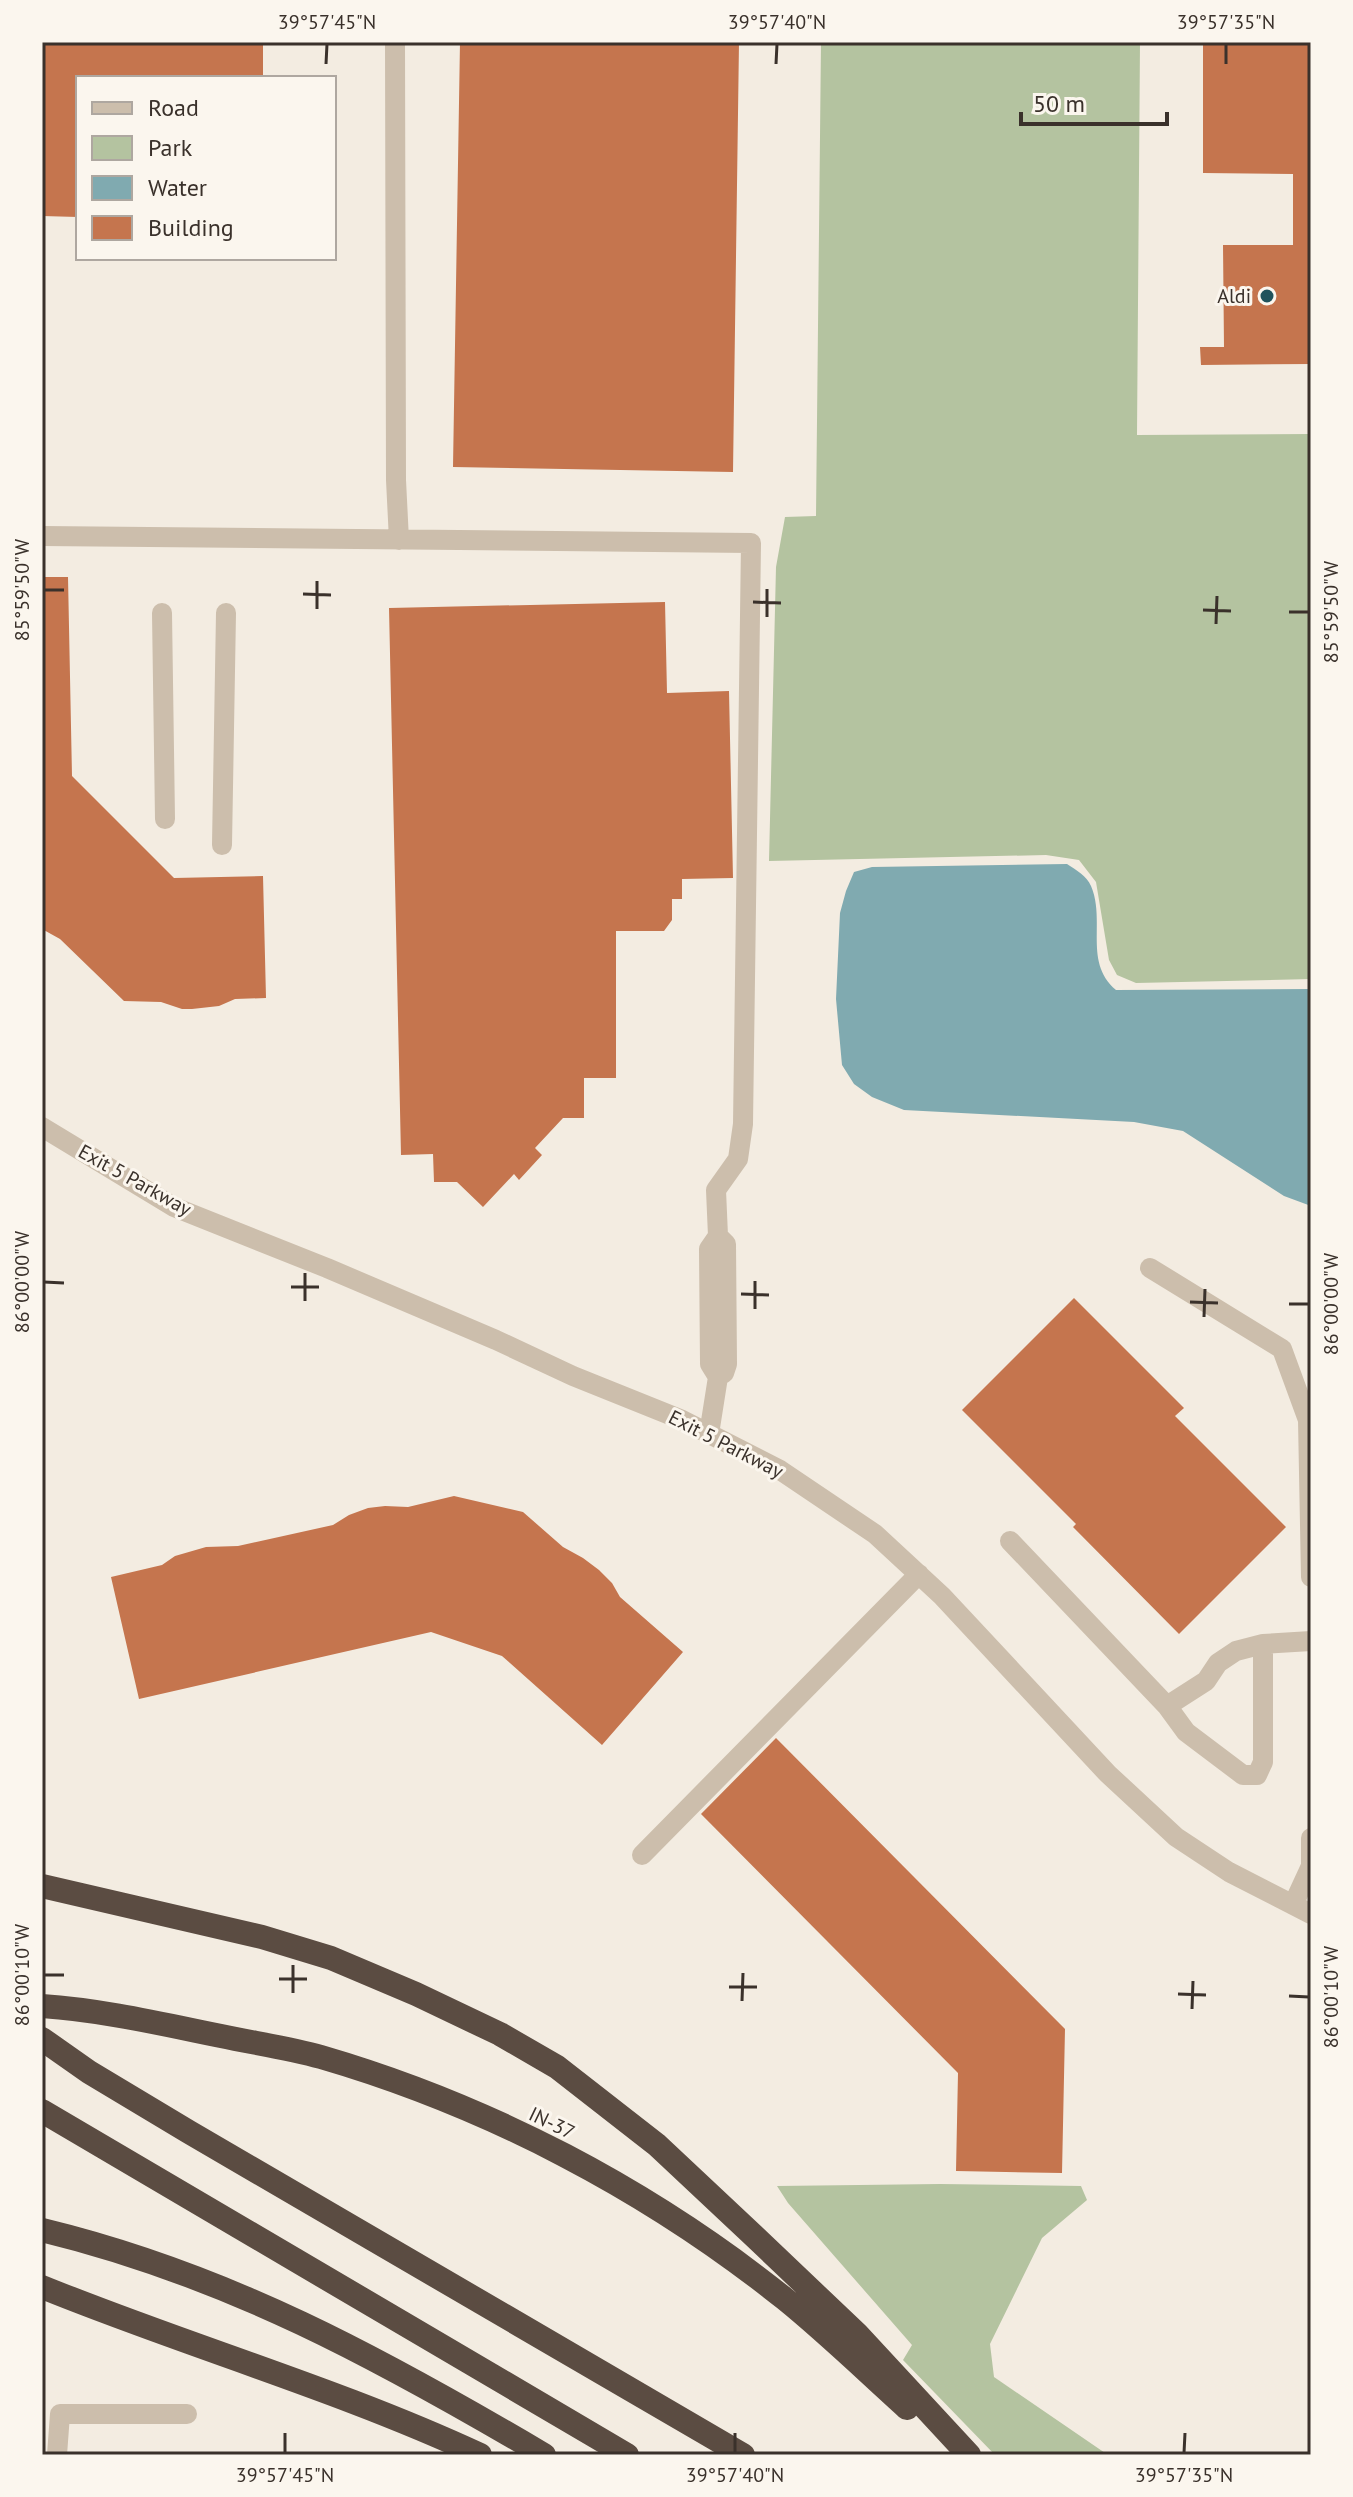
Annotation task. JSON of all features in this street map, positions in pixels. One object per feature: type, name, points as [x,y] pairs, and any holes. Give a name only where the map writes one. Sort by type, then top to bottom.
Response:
[{"type":"highway","points":[[42,1886],[262,1937],[331,1958],[500,2034],[557,2067],[657,2145],[754,2236],[857,2334],[969,2455]]},
{"type":"highway","name":"IN-37","points":[[42,2006],[177,2027],[319,2056],[432,2095],[562,2154],[678,2221],[787,2300],[958,2455]]},
{"type":"highway","points":[[42,2039],[89,2072],[189,2132],[743,2455]]},
{"type":"highway","points":[[42,2111],[627,2455]]},
{"type":"highway","points":[[42,2230],[148,2260],[281,2312],[377,2359],[544,2455]]},
{"type":"highway","points":[[42,2287],[116,2317],[345,2397],[480,2455]]},
{"type":"street","points":[[395,42],[396,480],[399,540]]},
{"type":"street","points":[[42,536],[751,543],[743,1124],[738,1159],[716,1190],[718,1236],[709,1249],[710,1364],[718,1377],[709,1434]]},
{"type":"street","points":[[162,613],[165,819]]},
{"type":"street","points":[[222,845],[226,613]]},
{"type":"street","name":"Exit 5 Parkway","points":[[42,1127],[174,1207],[337,1272],[573,1376],[680,1419],[780,1470],[875,1534],[919,1574],[1148,1813],[1199,1854],[1306,1911]]},
{"type":"street","points":[[1150,1268],[1282,1349],[1308,1420],[1311,1577]]},
{"type":"street","points":[[1010,1541],[1167,1706],[1186,1732],[1243,1775],[1257,1775],[1263,1762],[1263,1644]]},
{"type":"street","points":[[642,1855],[919,1574]]},
{"type":"street","points":[[1167,1706],[1206,1681],[1218,1663],[1236,1651],[1263,1644],[1311,1641]]},
{"type":"street","points":[[1306,1911],[1311,1838]]},
{"type":"street","points":[[57,2455],[60,2414],[187,2414]]},
{"type":"green space","points":[[821,42],[1140,42],[1137,435],[1311,434],[1311,979],[1136,983],[1117,975],[1109,960],[1096,882],[1079,860],[1046,855],[769,861],[776,567],[785,517],[816,516]]},
{"type":"green space","points":[[777,2186],[1081,2186],[1087,2200],[1042,2238],[990,2344],[994,2377],[1108,2455],[995,2455],[903,2360],[912,2345],[788,2203]]},
{"type":"water","points":[[1067,864],[1084,876],[1091,886],[1097,913],[1100,967],[1116,990],[1311,989],[1311,1206],[1284,1196],[1183,1131],[1134,1122],[904,1110],[872,1097],[854,1084],[842,1065],[836,999],[840,913],[854,872],[872,867]]},
{"type":"building","points":[[42,42],[263,42],[263,76],[76,76],[76,217],[42,216]]},
{"type":"building","points":[[460,42],[739,42],[733,472],[453,467]]},
{"type":"building","points":[[1203,42],[1311,42],[1311,364],[1201,365],[1200,347],[1224,347],[1223,245],[1293,245],[1293,174],[1203,173]]},
{"type":"building","points":[[42,577],[68,577],[72,776],[174,878],[263,876],[266,998],[235,999],[219,1006],[192,1009],[161,1002],[124,1001],[60,939],[42,929]]},
{"type":"building","points":[[665,602],[667,693],[729,691],[733,878],[682,879],[682,899],[672,899],[672,920],[664,931],[616,931],[616,1078],[584,1078],[584,1118],[563,1118],[535,1148],[542,1155],[519,1180],[514,1174],[483,1207],[457,1182],[434,1182],[433,1154],[401,1155],[389,608]]},
{"type":"building","points":[[1074,1298],[1184,1408],[1175,1416],[1286,1527],[1179,1634],[1073,1527],[1076,1524],[962,1410]]},
{"type":"building","points":[[454,1496],[523,1512],[563,1547],[599,1570],[620,1597],[683,1652],[602,1745],[502,1656],[431,1632],[139,1699],[111,1577],[162,1565],[175,1556],[206,1547],[238,1546],[333,1525],[368,1508],[408,1507]]},
{"type":"building","points":[[776,1738],[1065,2029],[1062,2173],[956,2171],[958,2073],[701,1814]]},
{"type":"place","name":"Aldi","points":[[1267,296]]}]
